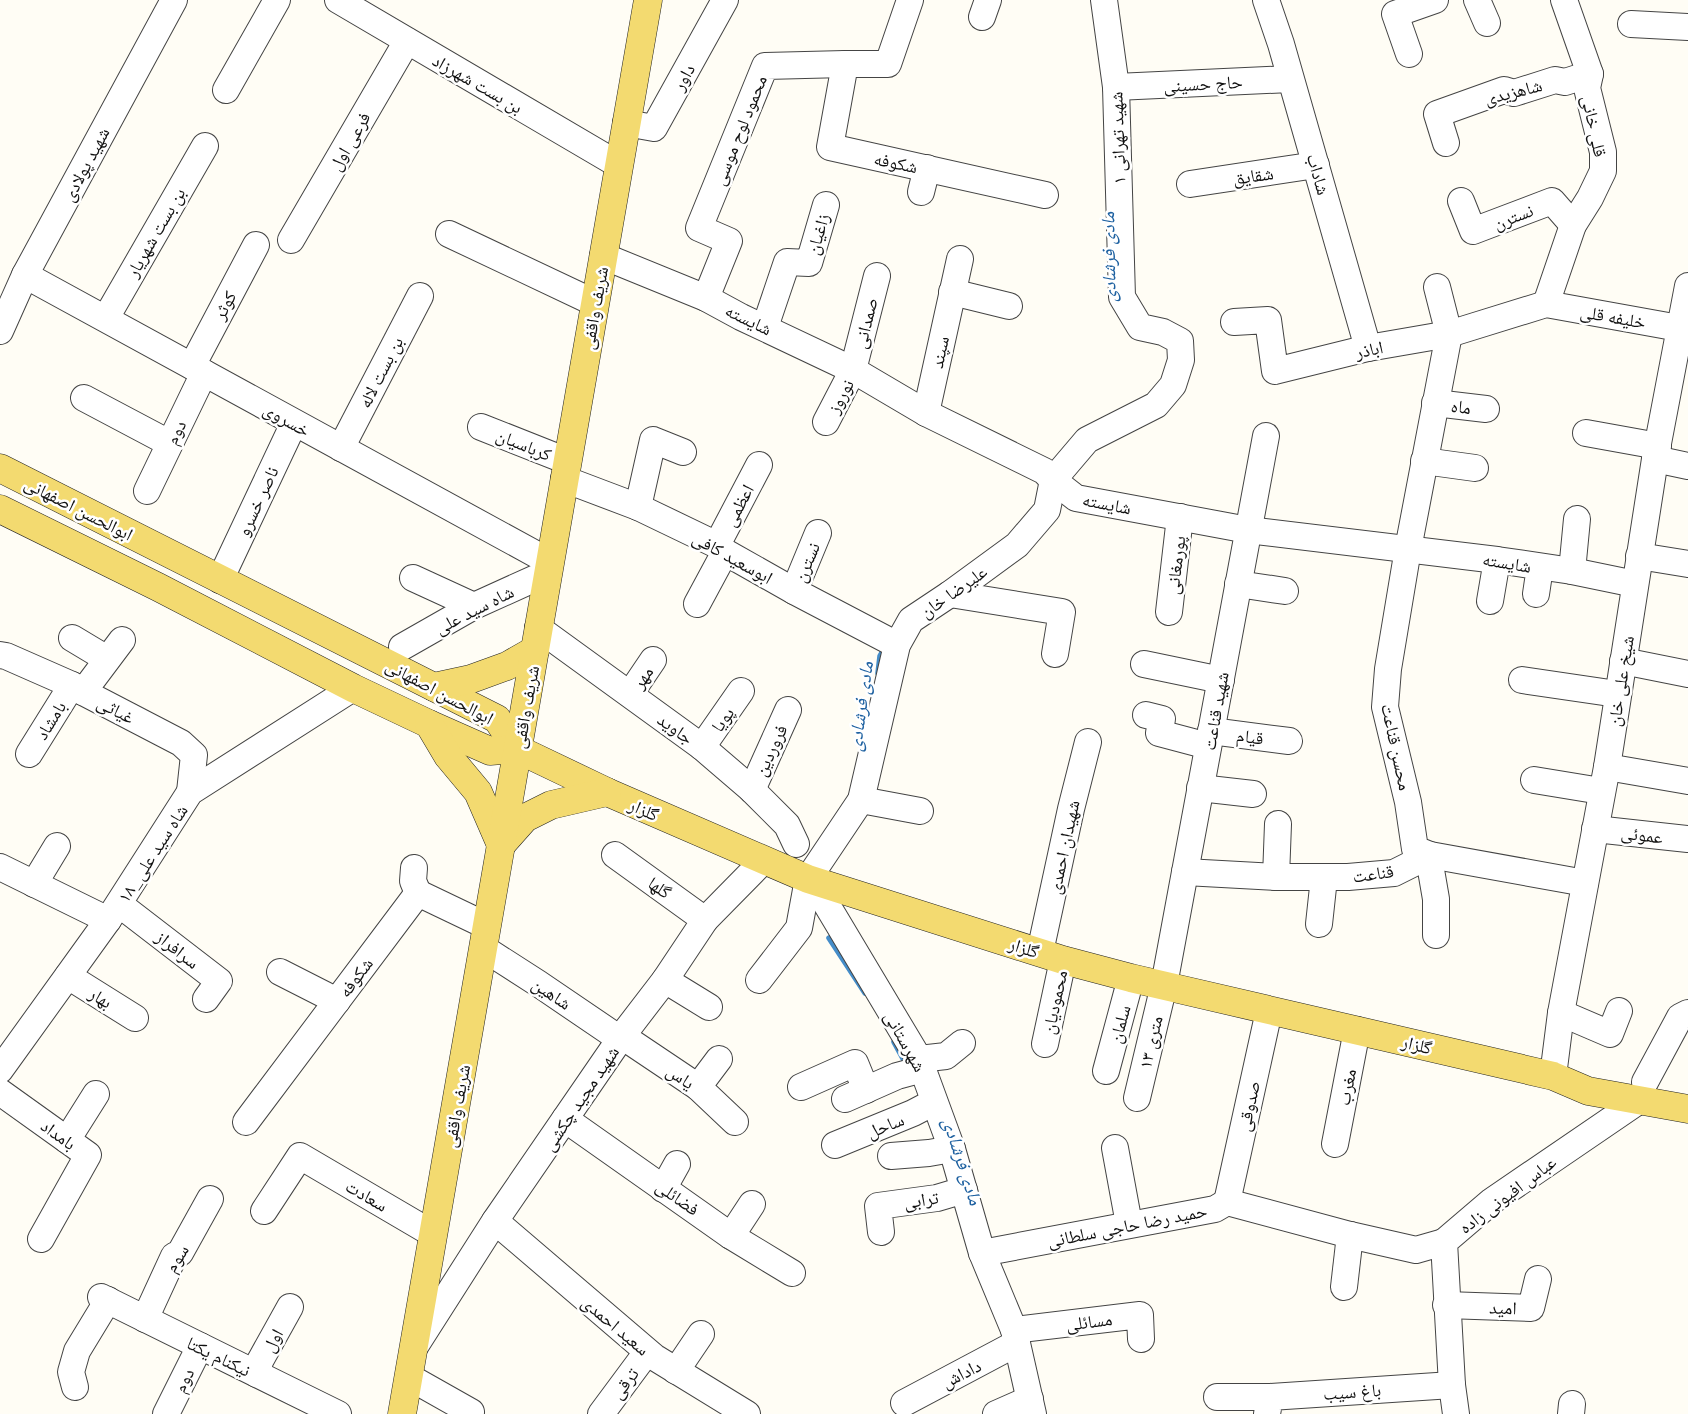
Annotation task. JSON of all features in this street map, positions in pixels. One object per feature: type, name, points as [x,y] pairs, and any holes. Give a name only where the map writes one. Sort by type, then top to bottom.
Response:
[{"type":"main road","name":"شریف واقفی","points":[[402,1414],[648,0]]},
{"type":"main road","name":"ابوالحسن اصفهانی","points":[[0,468],[497,719],[517,749],[490,751],[429,724],[353,688],[158,587],[0,509]]},
{"type":"main road","points":[[100,558],[107,558],[120,552],[124,546],[124,531]]},
{"type":"main road","points":[[158,587],[151,574],[152,566],[156,560],[170,554]]},
{"type":"main road","points":[[434,687],[471,679],[507,666],[536,639]]},
{"type":"main road","points":[[429,724],[448,756],[478,792],[501,845],[525,818],[551,805],[607,792]]},
{"type":"main road","name":"گلزار","points":[[517,749],[607,792],[810,880],[1052,956],[1131,978],[1268,1011],[1553,1076],[1588,1091],[1688,1091]]},
{"type":"main road","name":"گلزار","points":[[1642,1091],[1688,1109]]},
{"type":"street","name":"شهید پولادی","points":[[0,331],[25,274],[174,0]]},
{"type":"street","points":[[226,90],[278,0]]},
{"type":"street","name":"بن بست شهرزاد","points":[[338,0],[619,166]]},
{"type":"street","name":"داور","points":[[626,123],[654,128],[725,0]]},
{"type":"street","name":"محمود لوح موسی","points":[[706,298],[728,241],[699,228],[765,66],[888,64],[910,0]]},
{"type":"street","name":"شاداب","points":[[1266,0],[1279,37],[1368,348]]},
{"type":"street","points":[[1409,54],[1395,14],[1434,0]]},
{"type":"street","name":"قلی خانی","points":[[1546,304],[1573,225],[1590,198],[1603,171],[1603,152],[1587,88],[1590,74],[1564,0]]},
{"type":"street","name":"شهید تهرانی ۱","points":[[1053,480],[1087,440],[1156,405],[1173,385],[1181,360],[1180,342],[1163,332],[1140,327],[1122,297],[1116,88],[1106,1]]},
{"type":"street","points":[[1632,24],[1658,15],[1688,27]]},
{"type":"street","name":"فرعی اول","points":[[291,240],[407,41]]},
{"type":"street","name":"شکوفه","points":[[845,64],[830,147],[924,180],[1045,195]]},
{"type":"street","name":"شاهزیدی","points":[[1446,143],[1437,114],[1504,90],[1514,93],[1555,80],[1565,82],[1590,74]]},
{"type":"street","name":"حاج حسینی","points":[[1116,88],[1290,79]]},
{"type":"street","name":"بن بست شهریار","points":[[106,318],[205,146]]},
{"type":"street","name":"شقایق","points":[[1190,184],[1316,165]]},
{"type":"street","name":"نسترن","points":[[1462,202],[1473,231],[1552,201],[1573,225]]},
{"type":"street","name":"زاغیان","points":[[747,324],[787,262],[809,263],[826,205]]},
{"type":"street","points":[[449,234],[595,303]]},
{"type":"street","name":"کوثر","points":[[198,369],[256,244]]},
{"type":"street","name":"شایسته","points":[[603,256],[706,298],[747,324],[853,370],[926,413],[1044,471],[1076,498],[1248,530],[1497,560],[1572,571],[1634,584]]},
{"type":"street","name":"سپند","points":[[926,413],[960,259]]},
{"type":"street","name":"خسروی","points":[[25,274],[341,448],[549,568]]},
{"type":"street","name":"صمدانی","points":[[853,370],[877,276]]},
{"type":"street","name":"شیخ علی خان","points":[[1553,1076],[1561,1013],[1604,779],[1656,452],[1681,356],[1679,328],[1688,286]]},
{"type":"street","points":[[1408,549],[1449,334],[1437,287]]},
{"type":"street","points":[[952,292],[1009,306]]},
{"type":"street","name":"بن بست لاله","points":[[341,448],[420,296]]},
{"type":"street","name":"اباذر","points":[[1234,322],[1268,320],[1275,371],[1368,348],[1449,334],[1546,304]]},
{"type":"street","name":"خلیفه قلی","points":[[1546,304],[1679,328]]},
{"type":"street","name":"دوم","points":[[147,491],[169,443],[198,369]]},
{"type":"street","name":"نوروز","points":[[826,422],[853,370]]},
{"type":"street","points":[[84,398],[169,443]]},
{"type":"street","name":"ماه","points":[[1435,402],[1486,409]]},
{"type":"street","name":"ناصر خسرو","points":[[220,580],[294,423]]},
{"type":"street","name":"کرباسیان","points":[[481,427],[566,470]]},
{"type":"street","points":[[1586,433],[1656,452],[1688,466]]},
{"type":"street","name":"شهید قناعت","points":[[1164,985],[1266,436]]},
{"type":"street","points":[[638,507],[653,440],[683,452]]},
{"type":"street","points":[[1424,461],[1475,468]]},
{"type":"street","name":"اعظمی","points":[[697,604],[759,466]]},
{"type":"street","name":"ابوسعید کافی","points":[[566,470],[721,548],[794,591],[887,639]]},
{"type":"street","name":"علیرضا خان","points":[[810,880],[860,800],[887,639],[1017,545],[1047,510],[1053,480]]},
{"type":"street","name":"پورمغانی","points":[[1169,612],[1180,517]]},
{"type":"street","points":[[1572,571],[1577,519]]},
{"type":"street","name":"نسترن","points":[[794,591],[818,534]]},
{"type":"street","name":"محسن قناعت","points":[[1408,549],[1388,670],[1385,707],[1408,802],[1415,849],[1430,855]]},
{"type":"street","points":[[1639,556],[1688,564]]},
{"type":"street","points":[[1490,601],[1497,560]]},
{"type":"street","points":[[1536,594],[1540,567]]},
{"type":"street","name":"شاه سید علی","points":[[402,647],[474,606],[549,568]]},
{"type":"street","points":[[413,578],[474,606]]},
{"type":"street","points":[[1238,584],[1285,591]]},
{"type":"street","points":[[950,594],[1062,612],[1055,654]]},
{"type":"street","name":"بامشاد","points":[[28,754],[77,689],[115,649],[72,638]]},
{"type":"street","name":"جاوید","points":[[536,639],[630,694],[702,747],[752,790],[786,825],[796,844]]},
{"type":"street","name":"غیاثی","points":[[0,655],[6,656],[77,689],[182,743],[194,755],[190,792]]},
{"type":"street","name":"مهر","points":[[630,694],[653,660]]},
{"type":"street","points":[[1624,660],[1688,674]]},
{"type":"street","points":[[1144,664],[1221,680]]},
{"type":"street","points":[[1522,680],[1617,694]]},
{"type":"street","name":"۱۸_شاه سید علی","points":[[0,1070],[114,912],[190,792],[353,688]]},
{"type":"street","name":"پویا","points":[[702,747],[742,691]]},
{"type":"street","name":"فروردین","points":[[752,790],[788,710]]},
{"type":"street","name":"قیام","points":[[1151,732],[1210,738],[1289,741]]},
{"type":"street","name":"شهیدان احمدی","points":[[1052,956],[1071,809],[1088,742]]},
{"type":"street","points":[[1534,780],[1688,781]]},
{"type":"street","points":[[1200,788],[1253,794]]},
{"type":"street","points":[[860,800],[920,811]]},
{"type":"street","points":[[1276,877],[1278,824]]},
{"type":"street","name":"عموئی","points":[[1595,829],[1688,839]]},
{"type":"street","points":[[34,884],[57,846]]},
{"type":"street","name":"گلها","points":[[615,855],[705,920]]},
{"type":"street","points":[[1436,935],[1436,899],[1430,855],[1585,883]]},
{"type":"street","name":"قناعت","points":[[1185,872],[1324,878],[1394,873],[1430,855]]},
{"type":"street","name":"شهید مجید چکشی","points":[[414,1348],[495,1221],[565,1118],[622,1036],[665,980],[705,920],[763,861]]},
{"type":"street","points":[[0,867],[34,884],[114,912]]},
{"type":"street","points":[[1319,924],[1324,878]]},
{"type":"street","name":"شکوفه","points":[[246,1122],[337,1001],[416,880],[485,937]]},
{"type":"street","points":[[759,980],[799,928],[810,880]]},
{"type":"street","name":"شهرستانی","points":[[810,880],[921,1064],[924,1108],[941,1151],[964,1190],[982,1253],[1032,1407]]},
{"type":"street","name":"سرافراز","points":[[114,912],[219,981],[206,1000]]},
{"type":"street","name":"شاهین","points":[[485,937],[539,984],[614,1035],[622,1036]]},
{"type":"street","name":"محمودیان","points":[[1045,1044],[1052,956]]},
{"type":"street","points":[[280,972],[337,1001]]},
{"type":"street","name":"بهار","points":[[68,976],[134,1018]]},
{"type":"street","name":"سلمان","points":[[1106,1070],[1131,978]]},
{"type":"street","points":[[665,980],[709,1007]]},
{"type":"street","name":"۱۳ متری","points":[[1137,1098],[1164,985]]},
{"type":"street","name":"صدوقی","points":[[1227,1202],[1268,1011]]},
{"type":"street","points":[[1561,1013],[1610,1034],[1619,1011]]},
{"type":"street","points":[[1642,1091],[1680,1017],[1688,1013]]},
{"type":"street","name":"مغرب","points":[[1335,1144],[1358,1030]]},
{"type":"street","name":"یاس","points":[[622,1036],[698,1087],[735,1122]]},
{"type":"street","points":[[802,1087],[855,1063],[855,1094],[921,1064],[946,1056],[962,1043]]},
{"type":"street","points":[[698,1087],[719,1059]]},
{"type":"street","name":"عباس افیونی زاده","points":[[1456,1414],[1446,1305],[1444,1242],[1492,1201],[1642,1091]]},
{"type":"street","name":"بامداد","points":[[0,1092],[88,1155],[41,1239]]},
{"type":"street","points":[[67,1140],[96,1094]]},
{"type":"street","name":"ساحل","points":[[835,1145],[924,1108]]},
{"type":"street","name":"فضائلی","points":[[565,1118],[663,1188],[698,1200],[731,1236],[792,1273]]},
{"type":"street","points":[[1115,1148],[1129,1224]]},
{"type":"street","points":[[891,1156],[941,1151]]},
{"type":"street","name":"سعادت","points":[[264,1211],[300,1156],[433,1234]]},
{"type":"street","points":[[663,1188],[677,1164]]},
{"type":"street","name":"ترابی","points":[[881,1232],[878,1197],[938,1198],[964,1190]]},
{"type":"street","name":"سوم","points":[[145,1318],[174,1256],[180,1253],[210,1199]]},
{"type":"street","name":"حمید رضا حاجی سلطانی","points":[[982,1253],[1215,1209],[1227,1202],[1350,1235],[1416,1250],[1444,1242]]},
{"type":"street","points":[[731,1236],[752,1204]]},
{"type":"street","name":"سعید احمدی","points":[[495,1221],[647,1352],[747,1414]]},
{"type":"street","points":[[1344,1287],[1350,1235]]},
{"type":"street","name":"امید","points":[[1446,1305],[1531,1308],[1538,1279]]},
{"type":"street","name":"نیکنام یکتا","points":[[75,1387],[70,1372],[72,1348],[104,1299],[338,1414]]},
{"type":"street","name":"اول","points":[[258,1374],[260,1361],[290,1307]]},
{"type":"street","name":"مسائلی","points":[[1010,1342],[1140,1316],[1140,1339]]},
{"type":"street","points":[[676,1371],[701,1334]]},
{"type":"street","name":"داداش","points":[[904,1403],[1010,1342]]},
{"type":"street","name":"دوم","points":[[166,1414],[200,1346]]},
{"type":"street","name":"ترقی","points":[[601,1414],[647,1352]]},
{"type":"street","points":[[409,1377],[470,1412]]},
{"type":"street","name":"باغ سیب","points":[[1216,1396],[1269,1405],[1452,1385]]},
{"type":"street","points":[[1000,1413],[1032,1407]]},
{"type":"waterway","name":"مادی فرشادی","points":[[878,673],[880,656],[885,647]]},
{"type":"waterway","name":"مادی فرشادی","points":[[829,938],[865,993]]},
{"type":"waterway","name":"مادی فرشادی","points":[[894,1042],[907,1066]]}]
